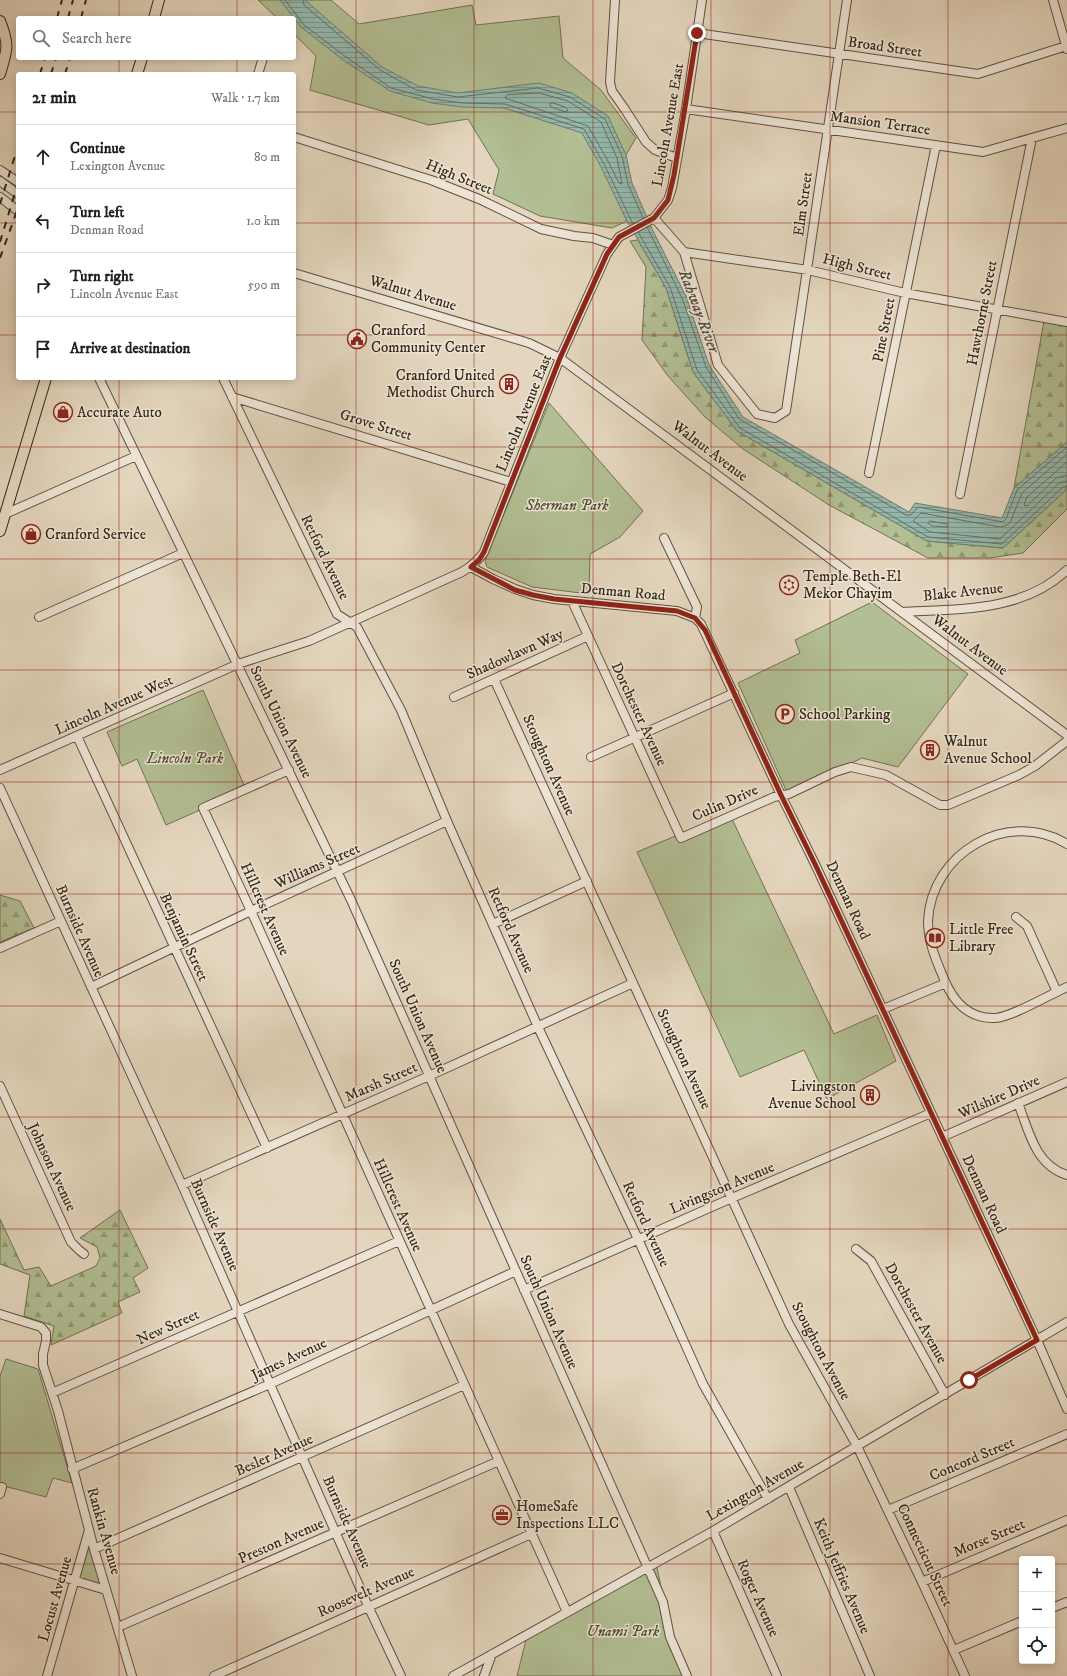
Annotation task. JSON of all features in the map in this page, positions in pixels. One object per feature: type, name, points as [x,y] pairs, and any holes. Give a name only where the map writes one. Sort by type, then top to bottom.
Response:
[{"type":"main road","points":[[155,16],[159,0]]},
{"type":"main road","points":[[0,21],[6,34],[8,46],[1,70]]},
{"type":"main road","points":[[0,42],[1,70]]},
{"type":"main road","points":[[138,72],[141,60]]},
{"type":"main road","points":[[0,531],[45,380]]},
{"type":"street","points":[[614,0],[610,82],[612,91],[646,142],[655,150],[677,158]]},
{"type":"street","name":"Lincoln Avenue East","points":[[238,664],[309,640],[471,567],[479,560],[484,552],[560,358],[607,254],[619,237],[653,219],[668,200],[672,188],[686,109],[702,0]]},
{"type":"street","name":"Elm Street","points":[[684,252],[718,365],[757,414],[775,418],[786,412],[847,0]]},
{"type":"street","points":[[1053,0],[1067,47]]},
{"type":"street","name":"Broad Street","points":[[697,33],[978,74],[1067,47]]},
{"type":"street","points":[[259,72],[262,60]]},
{"type":"street","name":"Mansion Terrace","points":[[686,109],[983,152],[1067,128]]},
{"type":"street","name":"High Street","points":[[296,138],[431,180],[479,199],[542,229],[574,236],[593,238],[605,241],[612,245]]},
{"type":"street","name":"Hawthorne Street","points":[[960,494],[1032,138]]},
{"type":"street","name":"Pine Street","points":[[869,473],[936,145]]},
{"type":"street","points":[[0,170],[16,181]]},
{"type":"street","points":[[0,181],[16,193]]},
{"type":"street","points":[[0,197],[16,209]]},
{"type":"street","points":[[653,219],[684,252]]},
{"type":"street","name":"High Street","points":[[684,252],[808,270],[905,293],[1067,322]]},
{"type":"street","name":"Walnut Avenue","points":[[296,274],[529,343],[560,358],[1067,735]]},
{"type":"street","name":"South Union Avenue","points":[[100,380],[289,770],[430,1076],[663,1602],[670,1637],[686,1676]]},
{"type":"street","name":"Retford Avenue","points":[[224,380],[337,614],[357,626],[401,710],[447,821],[538,1027],[638,1240],[703,1384],[768,1499]]},
{"type":"street","name":"Grove Street","points":[[232,397],[511,482]]},
{"type":"street","points":[[5,514],[136,456]]},
{"type":"street","points":[[664,538],[697,607],[695,618]]},
{"type":"street","points":[[39,616],[183,553]]},
{"type":"street","name":"Denman Road","points":[[471,567],[515,590],[533,595],[572,601],[677,611],[695,618],[705,630],[1037,1340],[1067,1409]]},
{"type":"street","name":"Blake Avenue","points":[[902,612],[965,609],[1008,602],[1030,594],[1050,584],[1067,570]]},
{"type":"street","name":"Dorchester Avenue","points":[[572,601],[681,838]]},
{"type":"street","name":"Shadowlawn Way","points":[[454,697],[588,636]]},
{"type":"street","name":"Lincoln Avenue West","points":[[0,770],[238,664]]},
{"type":"street","name":"Stoughton Avenue","points":[[494,679],[789,1324],[857,1446]]},
{"type":"street","points":[[591,757],[734,693]]},
{"type":"street","name":"Benjamin Street","points":[[77,736],[267,1148]]},
{"type":"street","name":"Culin Drive","points":[[681,838],[774,797],[789,794],[835,772],[850,767],[886,775],[940,805],[948,805],[1019,775],[1035,766],[1067,740]]},
{"type":"street","name":"Hillcrest Avenue","points":[[289,770],[204,808],[567,1612]]},
{"type":"street","name":"Burnside Avenue","points":[[0,788],[182,1185],[368,1606],[401,1676]]},
{"type":"street","name":"Williams Street","points":[[91,987],[251,911],[447,821]]},
{"type":"street","points":[[1067,844],[1056,838],[1037,833],[1009,832],[981,840],[965,850],[951,864],[942,876],[934,893],[928,920],[932,949],[950,993],[959,1005],[972,1013],[986,1018],[1006,1016],[1067,987]]},
{"type":"street","points":[[493,924],[586,881]]},
{"type":"street","points":[[1016,917],[1027,926],[1057,992]]},
{"type":"street","points":[[0,948],[61,921]]},
{"type":"street","name":"Marsh Street","points":[[182,1185],[430,1076],[633,983]]},
{"type":"street","points":[[882,1009],[946,983]]},
{"type":"street","name":"Wilshire Drive","points":[[942,1137],[1067,1082]]},
{"type":"street","name":"Johnson Avenue","points":[[0,1086],[71,1242],[84,1254]]},
{"type":"street","points":[[1018,1103],[1041,1158],[1051,1168],[1067,1176]]},
{"type":"street","name":"Livingston Avenue","points":[[524,1290],[732,1198],[931,1113]]},
{"type":"street","name":"New Street","points":[[52,1393],[399,1241]]},
{"type":"street","name":"Dorchester Avenue","points":[[856,1249],[871,1261],[945,1395]]},
{"type":"street","name":"James Avenue","points":[[72,1469],[270,1384],[516,1271]]},
{"type":"street","points":[[0,1314],[34,1324],[44,1329],[46,1336],[43,1365],[52,1393]]},
{"type":"street","name":"Lexington Avenue","points":[[453,1676],[713,1531],[1067,1322]]},
{"type":"street","name":"Besler Avenue","points":[[94,1549],[303,1458],[464,1385]]},
{"type":"street","name":"Rankin Avenue","points":[[52,1393],[94,1549],[132,1676]]},
{"type":"street","name":"Concord Street","points":[[888,1510],[1067,1434]]},
{"type":"street","name":"Connecticut Street","points":[[857,1446],[954,1650],[964,1676]]},
{"type":"street","name":"Preston Avenue","points":[[118,1627],[499,1461]]},
{"type":"street","name":"Keith Jeffries Avenue","points":[[789,1486],[870,1676]]},
{"type":"street","name":"Morse Street","points":[[922,1582],[1067,1520]]},
{"type":"street","name":"Locust Avenue","points":[[47,1676],[89,1529]]},
{"type":"street","name":"Roger Avenue","points":[[713,1531],[777,1676]]},
{"type":"street","name":"Roosevelt Avenue","points":[[214,1676],[531,1534]]},
{"type":"street","points":[[0,1558],[106,1590]]},
{"type":"street","points":[[1055,1607],[1067,1602]]},
{"type":"street","points":[[954,1650],[1019,1622]]},
{"type":"street","points":[[484,1676],[492,1654]]},
{"type":"green space","points":[[258,0],[331,0],[359,24],[472,5],[476,25],[559,16],[563,58],[601,90],[636,138],[626,155],[601,165],[627,221],[612,228],[540,216],[493,194],[499,170],[468,119],[429,125],[310,90],[316,56],[296,36],[296,16],[275,16]]},
{"type":"green space","points":[[638,240],[666,288],[693,372],[737,431],[927,541],[1003,548],[1064,492],[1067,487],[1067,509],[1023,553],[990,558],[928,558],[829,505],[743,449],[705,417],[668,376],[642,340],[646,267],[630,241]]},
{"type":"green space","points":[[1044,321],[1067,325],[1067,442],[1014,488]]},
{"type":"green space","name":"Sherman Park","points":[[549,403],[643,511],[620,537],[590,554],[589,594],[532,587],[487,567],[485,561]]},
{"type":"green space","points":[[872,602],[968,674],[898,767],[862,758],[732,819],[834,1034],[877,1015],[896,1061],[827,1099],[804,1050],[740,1077],[637,852],[786,790],[738,683],[800,653],[795,640]]},
{"type":"green space","name":"Lincoln Park","points":[[203,690],[244,785],[198,806],[200,810],[166,825],[137,759],[122,766],[107,732]]},
{"type":"green space","points":[[0,895],[20,901],[34,928],[0,942]]},
{"type":"green space","points":[[120,1210],[148,1268],[133,1278],[140,1292],[118,1302],[122,1313],[51,1345],[54,1326],[24,1316],[30,1275],[0,1264],[0,1219],[24,1270],[39,1267],[51,1286],[96,1266],[100,1258],[97,1247],[80,1238]]},
{"type":"green space","points":[[6,1359],[38,1369],[72,1483],[53,1478],[46,1497],[0,1485],[0,1376]]},
{"type":"green space","points":[[89,1529],[106,1590],[75,1581]]},
{"type":"green space","name":"Unami Park","points":[[656,1563],[675,1654],[684,1676],[517,1676],[528,1632]]},
{"type":"water","points":[[280,0],[305,0],[382,67],[418,86],[458,93],[539,83],[572,93],[608,116],[626,155],[632,183],[653,231],[686,296],[709,365],[743,417],[909,512],[915,503],[1002,518],[1014,488],[1067,442],[1067,487],[1064,492],[1003,548],[927,541],[737,431],[693,372],[666,288],[627,221],[600,165],[582,133],[504,108],[462,107],[432,103],[390,91],[343,60],[301,27],[296,21],[296,16],[292,16]]},
{"type":"railway","points":[[58,16],[62,0]]},
{"type":"railway","points":[[69,16],[73,0]]},
{"type":"railway","points":[[82,16],[86,0]]},
{"type":"railway","points":[[41,72],[44,60]]},
{"type":"railway","points":[[52,72],[55,60]]},
{"type":"railway","points":[[66,72],[69,60]]},
{"type":"railway","points":[[0,204],[16,152]]},
{"type":"railway","points":[[0,242],[16,190]]},
{"type":"railway","points":[[0,258],[16,214]]},
{"type":"place","name":"Cranford Community Center","points":[[357,339]]},
{"type":"place","name":"Cranford United Methodist Church","points":[[509,384]]},
{"type":"place","name":"Accurate Auto","points":[[63,412]]},
{"type":"place","name":"Cranford Service","points":[[31,534]]},
{"type":"place","name":"Temple Beth-El Mekor Chayim","points":[[789,585]]},
{"type":"place","name":"School Parking","points":[[785,714]]},
{"type":"place","name":"Walnut Avenue School","points":[[930,750]]},
{"type":"place","name":"Little Free Library","points":[[935,938]]},
{"type":"place","name":"Livingston Avenue School","points":[[870,1095]]},
{"type":"place","name":"HomeSafe Inspections LLC","points":[[502,1515]]},
{"type":"route","points":[[697,33],[686,109],[672,188],[668,200],[659,214],[654,218],[619,237],[607,254],[560,358],[484,552],[479,560],[471,567],[515,590],[533,595],[554,599],[677,611],[695,618],[705,630],[1037,1340],[969,1380]]},
{"type":"water label","name":"Rahway River","points":[[699,311]]}]
